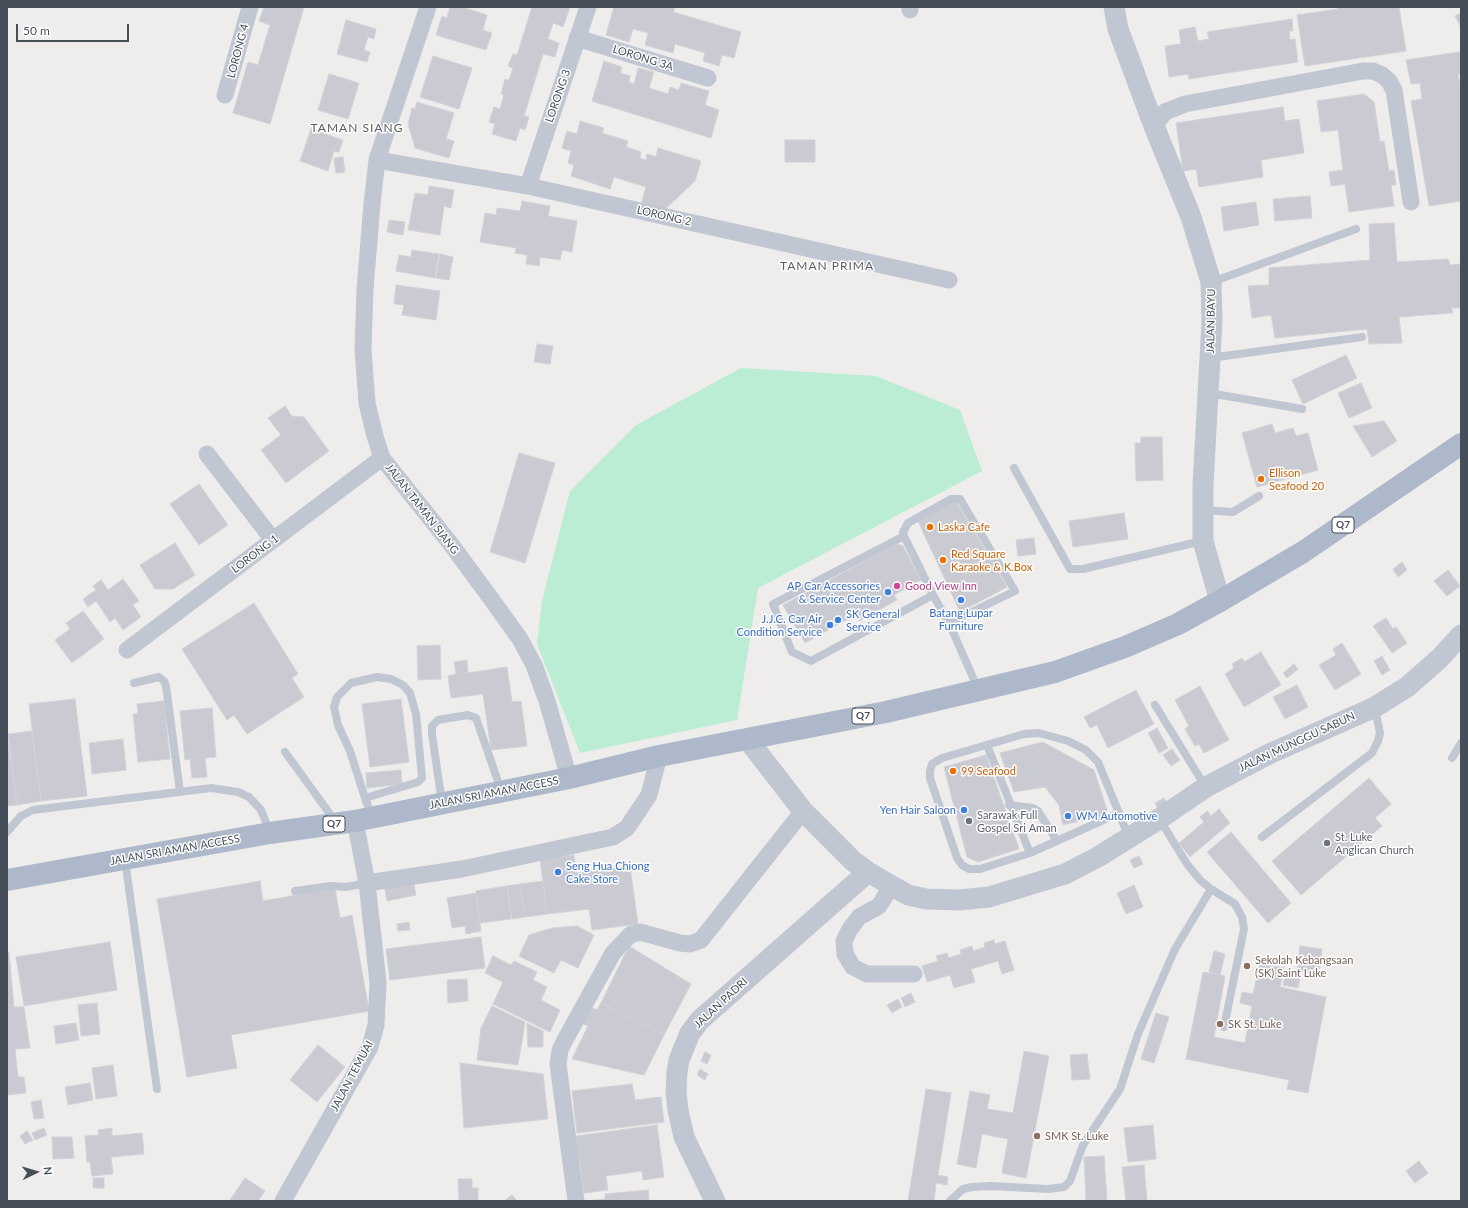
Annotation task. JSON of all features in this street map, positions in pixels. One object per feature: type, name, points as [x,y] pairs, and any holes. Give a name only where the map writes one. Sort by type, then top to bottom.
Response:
[{"type":"main road","name":"Q7","points":[[978,690],[1055,672],[1125,647],[1178,624],[1303,552],[1461,444]]},
{"type":"main road","name":"JALAN SRI AMAN ACCESS","points":[[7,880],[270,833],[358,815],[442,803],[569,778],[659,756],[748,740],[886,712],[978,690]]},
{"type":"street","name":"LORONG 4","points":[[225,95],[250,7]]},
{"type":"street","name":"JALAN TAMAN SIANG","points":[[428,7],[377,160],[370,219],[363,350],[367,403],[382,458],[450,543],[520,639],[534,666],[547,701],[569,778]]},
{"type":"street","name":"LORONG 3","points":[[528,186],[588,7]]},
{"type":"street","name":"JALAN BAYU","points":[[1114,7],[1118,29],[1154,126],[1191,217],[1211,282],[1212,321],[1202,541],[1220,601]]},
{"type":"street","name":"LORONG 3A","points":[[577,38],[708,78]]},
{"type":"street","points":[[1154,126],[1165,112],[1174,106],[1363,71],[1373,72],[1382,75],[1389,81],[1394,90],[1411,202]]},
{"type":"street","name":"LORONG 2","points":[[377,160],[528,186],[949,280]]},
{"type":"street","points":[[207,454],[273,540]]},
{"type":"street","name":"LORONG 1","points":[[127,650],[382,458]]},
{"type":"street","name":"JALAN MUNGGU SABUN","points":[[748,740],[804,811],[853,861],[891,887],[908,895],[926,899],[959,900],[989,897],[1066,874],[1160,819],[1206,787],[1269,754],[1374,707],[1407,687],[1440,659],[1461,635]]},
{"type":"street","points":[[367,883],[462,869],[613,837],[626,828],[649,795],[659,756]]},
{"type":"street","points":[[576,1201],[558,1064],[560,1050],[613,953],[630,935],[640,932],[680,943],[690,944],[701,940],[804,811]]},
{"type":"street","name":"JALAN TEMUAI","points":[[283,1201],[370,1047],[376,1025],[378,983],[358,815]]},
{"type":"street","name":"JALAN PADRI","points":[[715,1201],[684,1137],[678,1110],[676,1092],[677,1072],[679,1060],[687,1039],[700,1020],[868,872]]},
{"type":"street","points":[[891,887],[878,906],[860,917],[850,928],[844,941],[845,954],[853,967],[867,974],[914,974]]},
{"type":"lane","points":[[1211,282],[1356,229]]},
{"type":"lane","points":[[1210,358],[1362,337]]},
{"type":"lane","points":[[1209,393],[1302,409]]},
{"type":"lane","points":[[1014,468],[1070,569],[1083,569],[1202,541]]},
{"type":"lane","points":[[1203,510],[1233,512],[1259,496]]},
{"type":"lane","points":[[949,623],[1015,591],[960,499],[951,498],[908,523],[903,532],[933,596],[949,623],[978,690]]},
{"type":"lane","points":[[904,536],[773,604],[792,652],[811,661],[933,596]]},
{"type":"lane","points":[[134,683],[159,677],[164,681],[166,686],[180,792]]},
{"type":"lane","points":[[377,677],[391,680],[403,686],[410,693],[416,714],[422,778],[418,782],[358,815],[350,751],[338,725],[334,707],[337,697],[351,683],[377,677]]},
{"type":"lane","points":[[1155,706],[1206,787]]},
{"type":"lane","points":[[1262,837],[1372,753],[1380,733],[1374,707]]},
{"type":"lane","points":[[442,803],[432,734],[432,726],[438,720],[468,715],[476,718],[501,791]]},
{"type":"lane","points":[[1119,813],[1030,853],[980,869],[969,869],[962,865],[957,858],[930,778],[930,771],[932,764],[942,758],[1024,734],[1039,733],[1068,741],[1086,750],[1098,762],[1119,813],[1129,838]]},
{"type":"lane","points":[[1452,758],[1461,743]]},
{"type":"lane","points":[[987,745],[1009,804],[1030,853]]},
{"type":"lane","points":[[285,752],[358,815]]},
{"type":"lane","points":[[7,832],[21,816],[33,810],[211,788],[238,792],[249,797],[261,810],[270,833]]},
{"type":"lane","points":[[1009,804],[1033,808],[1038,811],[1057,841]]},
{"type":"lane","points":[[1160,819],[1187,864],[1200,880],[1211,889],[1238,906],[1244,922],[1244,929],[1224,1027]]},
{"type":"lane","points":[[125,859],[157,1089]]},
{"type":"lane","points":[[295,891],[331,886],[346,887],[367,883]]},
{"type":"lane","points":[[950,1201],[954,1195],[963,1189],[972,1187],[991,1186],[1048,1190],[1064,1186],[1070,1181],[1083,1145],[1120,1089],[1138,1034],[1175,949],[1211,889]]},
{"type":"green space","points":[[741,368],[876,376],[960,410],[982,471],[758,588],[737,720],[580,753],[537,644],[542,601],[570,491],[636,425]]},
{"type":"building","points":[[264,7],[304,7],[270,124],[233,113],[248,62],[258,65],[270,25],[259,21]]},
{"type":"building","points":[[450,7],[462,7],[487,15],[483,30],[492,33],[486,50],[436,35],[442,16],[447,18]]},
{"type":"building","points":[[532,7],[570,7],[563,27],[553,23],[548,39],[559,43],[555,57],[543,54],[524,116],[529,117],[525,130],[520,128],[516,141],[492,134],[495,124],[489,122],[494,107],[500,109],[504,95],[501,94],[505,79],[509,80],[513,68],[508,66],[513,54],[517,55]]},
{"type":"building","points":[[614,7],[675,7],[673,12],[741,32],[734,58],[722,55],[719,66],[703,61],[705,53],[675,44],[673,53],[645,45],[648,33],[633,29],[629,42],[606,35]]},
{"type":"building","points":[[1337,7],[1399,7],[1406,51],[1305,66],[1297,15],[1338,9]]},
{"type":"building","points":[[1461,13],[1461,27],[1455,16]]},
{"type":"building","points":[[1292,19],[1293,31],[1289,31],[1290,40],[1295,39],[1298,62],[1189,79],[1188,74],[1169,77],[1165,46],[1181,44],[1179,30],[1195,27],[1198,41],[1209,39],[1207,32]]},
{"type":"building","points":[[346,20],[376,29],[374,39],[368,37],[364,50],[370,52],[367,62],[337,54]]},
{"type":"building","points":[[1459,52],[1461,54],[1461,74],[1458,74],[1461,90],[1461,201],[1429,206],[1411,101],[1422,99],[1420,83],[1411,84],[1406,60]]},
{"type":"building","points":[[433,56],[472,68],[459,109],[420,97]]},
{"type":"building","points":[[604,61],[622,67],[620,73],[630,76],[629,82],[634,84],[638,68],[654,72],[649,88],[668,94],[670,87],[679,90],[681,83],[709,91],[705,105],[719,110],[711,138],[592,101]]},
{"type":"building","points":[[329,74],[359,83],[348,119],[318,110]]},
{"type":"building","points":[[1364,94],[1374,102],[1380,142],[1384,141],[1389,171],[1394,170],[1396,185],[1391,185],[1394,206],[1349,212],[1345,184],[1331,186],[1329,172],[1343,170],[1338,130],[1321,132],[1317,101]]},
{"type":"building","points":[[417,102],[454,113],[446,139],[454,141],[449,158],[415,148],[408,124],[412,108],[415,109]]},
{"type":"building","points":[[1283,107],[1285,121],[1299,119],[1304,153],[1261,160],[1263,177],[1199,187],[1196,169],[1183,171],[1176,123]]},
{"type":"building","points":[[580,121],[604,128],[602,133],[628,141],[626,147],[641,152],[640,158],[646,160],[647,154],[656,157],[658,148],[701,161],[695,181],[662,212],[641,205],[646,187],[614,177],[610,189],[571,176],[574,165],[568,163],[571,151],[562,148],[567,131],[577,134]]},
{"type":"building","points":[[311,129],[343,140],[339,152],[334,151],[328,171],[300,161]]},
{"type":"building","points":[[785,140],[815,140],[815,162],[785,162]]},
{"type":"building","points":[[343,157],[345,172],[336,173],[334,158]]},
{"type":"building","points":[[429,186],[454,190],[451,208],[444,206],[440,235],[408,230],[415,193],[428,195]]},
{"type":"building","points":[[1310,196],[1312,218],[1275,221],[1273,199]]},
{"type":"building","points":[[522,201],[550,206],[548,216],[577,221],[572,252],[562,250],[560,260],[540,257],[539,266],[526,264],[527,255],[515,253],[516,248],[480,242],[485,213],[496,215],[497,208],[520,211]]},
{"type":"building","points":[[1256,202],[1259,225],[1224,231],[1221,207]]},
{"type":"building","points":[[389,220],[405,222],[403,235],[387,232]]},
{"type":"building","points":[[1394,223],[1397,262],[1448,259],[1450,265],[1461,264],[1461,308],[1451,308],[1453,313],[1399,317],[1402,343],[1369,344],[1367,329],[1275,338],[1271,315],[1252,318],[1248,286],[1269,285],[1269,268],[1370,260],[1369,224]]},
{"type":"building","points":[[412,250],[439,254],[435,278],[396,271],[399,255],[411,257]]},
{"type":"building","points":[[440,254],[453,257],[449,280],[436,278]]},
{"type":"building","points":[[396,285],[440,291],[436,320],[402,315],[404,305],[394,304]]},
{"type":"building","points":[[537,344],[553,346],[550,364],[534,362]]},
{"type":"building","points":[[1346,355],[1357,378],[1303,404],[1292,380]]},
{"type":"building","points":[[1361,383],[1372,408],[1349,418],[1338,393]]},
{"type":"building","points":[[285,406],[292,416],[304,417],[329,451],[286,483],[261,450],[281,435],[268,418]]},
{"type":"building","points":[[1384,421],[1397,441],[1372,457],[1353,426]]},
{"type":"building","points":[[1272,424],[1275,433],[1293,428],[1296,436],[1308,433],[1318,470],[1257,487],[1242,433]]},
{"type":"building","points":[[1141,437],[1162,437],[1163,480],[1136,481],[1135,443],[1141,443]]},
{"type":"building","points":[[519,453],[555,463],[525,563],[490,552]]},
{"type":"building","points":[[199,484],[228,525],[199,545],[170,504]]},
{"type":"building","points":[[952,502],[957,503],[1007,587],[960,612],[918,521]]},
{"type":"building","points":[[1124,513],[1128,539],[1073,547],[1069,521]]},
{"type":"building","points":[[1034,538],[1036,554],[1018,556],[1016,540]]},
{"type":"building","points":[[175,543],[195,575],[173,589],[155,589],[140,565]]},
{"type":"building","points":[[897,544],[903,546],[921,580],[894,595],[897,600],[859,621],[855,615],[805,643],[783,605]]},
{"type":"building","points":[[1402,562],[1407,570],[1398,577],[1393,569]]},
{"type":"building","points":[[1448,570],[1460,586],[1447,596],[1434,581]]},
{"type":"building","points":[[123,579],[139,601],[133,605],[141,617],[123,630],[115,618],[110,622],[96,601],[88,607],[83,599],[96,590],[93,586],[101,580],[108,590]]},
{"type":"building","points":[[254,603],[298,674],[292,678],[304,697],[247,734],[234,715],[227,720],[182,649]]},
{"type":"building","points":[[83,611],[104,639],[72,663],[55,640],[70,629],[66,623]]},
{"type":"building","points":[[1386,618],[1393,629],[1381,637],[1373,626]]},
{"type":"building","points":[[1396,627],[1407,643],[1392,653],[1381,637]]},
{"type":"building","points":[[1342,643],[1361,674],[1335,690],[1319,665],[1336,655],[1333,649]]},
{"type":"building","points":[[440,645],[441,679],[418,680],[417,646]]},
{"type":"building","points":[[1261,652],[1281,685],[1244,707],[1225,674],[1234,668],[1232,664],[1242,658],[1244,662]]},
{"type":"building","points":[[1382,656],[1390,670],[1382,675],[1374,661]]},
{"type":"building","points":[[467,660],[468,673],[507,667],[512,702],[521,701],[527,746],[491,750],[483,694],[451,698],[448,676],[456,674],[454,662]]},
{"type":"building","points":[[1294,664],[1298,669],[1287,678],[1283,673]]},
{"type":"building","points":[[1297,685],[1308,707],[1285,719],[1273,697]]},
{"type":"building","points":[[1200,686],[1229,740],[1204,753],[1199,744],[1195,746],[1185,729],[1189,726],[1175,700]]},
{"type":"building","points":[[1136,690],[1154,724],[1108,748],[1097,725],[1090,728],[1084,717]]},
{"type":"building","points":[[75,699],[87,796],[41,801],[29,704]]},
{"type":"building","points":[[401,699],[409,762],[370,767],[362,704]]},
{"type":"building","points":[[164,701],[170,759],[138,762],[133,714],[138,714],[137,704]]},
{"type":"building","points":[[212,708],[216,757],[205,758],[207,777],[192,778],[190,759],[185,760],[180,711]]},
{"type":"building","points":[[1157,728],[1168,748],[1159,753],[1148,733]]},
{"type":"building","points":[[32,731],[41,801],[17,805],[8,734]]},
{"type":"building","points":[[7,734],[17,805],[7,806]]},
{"type":"building","points":[[123,739],[126,770],[92,774],[89,743]]},
{"type":"building","points":[[1043,742],[1094,770],[1107,810],[1102,816],[1063,825],[1059,805],[1045,787],[1014,792],[1000,753]]},
{"type":"building","points":[[1172,749],[1180,760],[1171,766],[1163,755]]},
{"type":"building","points":[[986,755],[1019,849],[978,862],[967,857],[944,767]]},
{"type":"building","points":[[401,770],[402,784],[367,788],[366,773]]},
{"type":"building","name":"St. Luke Anglican Church","points":[[1369,778],[1391,804],[1375,818],[1382,826],[1301,895],[1272,861]]},
{"type":"building","points":[[1164,798],[1169,807],[1160,812],[1155,803]]},
{"type":"building","points":[[1219,809],[1230,823],[1190,857],[1179,843],[1204,822],[1200,817],[1207,811],[1211,816]]},
{"type":"building","points":[[1231,832],[1291,903],[1268,923],[1207,852]]},
{"type":"building","points":[[574,855],[576,873],[630,866],[638,924],[592,930],[589,909],[547,914],[540,859]]},
{"type":"building","points":[[1139,856],[1143,864],[1134,868],[1130,860]]},
{"type":"building","points":[[413,880],[416,895],[387,901],[384,885]]},
{"type":"building","points":[[260,881],[263,901],[335,888],[340,918],[352,915],[369,1011],[231,1035],[237,1068],[187,1077],[157,899]]},
{"type":"building","points":[[543,881],[547,914],[525,917],[520,884]]},
{"type":"building","points":[[520,884],[525,917],[512,919],[507,886]]},
{"type":"building","points":[[1134,885],[1143,907],[1126,914],[1117,893]]},
{"type":"building","points":[[507,886],[511,919],[480,923],[476,891]]},
{"type":"building","points":[[476,893],[481,931],[466,934],[465,926],[452,928],[447,898]]},
{"type":"building","points":[[409,922],[410,930],[398,931],[397,924]]},
{"type":"building","points":[[577,926],[594,935],[578,968],[561,960],[554,973],[519,956],[529,935],[552,928]]},
{"type":"building","points":[[481,937],[485,968],[390,980],[386,949]]},
{"type":"building","points":[[994,940],[995,944],[1005,941],[1014,970],[1002,974],[998,961],[971,969],[975,982],[954,988],[950,975],[927,982],[922,966],[938,961],[936,956],[947,953],[949,958],[961,954],[960,950],[972,946],[973,951],[985,947],[984,943]]},
{"type":"building","points":[[110,942],[117,990],[24,1006],[16,957]]},
{"type":"building","points":[[629,946],[691,984],[664,1035],[601,1003]]},
{"type":"building","points":[[1300,946],[1322,949],[1319,974],[1297,971]]},
{"type":"building","points":[[1214,951],[1225,954],[1220,975],[1209,972]]},
{"type":"building","points":[[9,952],[14,1007],[24,1007],[30,1048],[15,1049],[18,1077],[24,1077],[26,1093],[7,1095],[7,953]]},
{"type":"building","points":[[493,956],[511,965],[514,961],[537,972],[533,980],[547,987],[541,1000],[560,1010],[550,1032],[493,1004],[503,982],[485,973]]},
{"type":"building","points":[[1260,963],[1284,968],[1280,987],[1326,997],[1308,1093],[1287,1089],[1289,1080],[1186,1059],[1203,972],[1225,976],[1214,1037],[1245,1043],[1252,1006],[1240,1003],[1242,992],[1253,994]]},
{"type":"building","points":[[1285,976],[1300,979],[1298,988],[1283,985]]},
{"type":"building","points":[[467,979],[468,1001],[448,1003],[447,980]]},
{"type":"building","points":[[911,993],[915,1002],[905,1007],[901,998]]},
{"type":"building","points":[[898,999],[902,1007],[892,1013],[887,1005]]},
{"type":"building","points":[[97,1003],[100,1034],[81,1036],[78,1005]]},
{"type":"building","points":[[601,1003],[664,1035],[644,1075],[572,1059],[588,1026],[580,1022],[588,1006],[597,1010]]},
{"type":"building","points":[[492,1006],[525,1022],[518,1065],[477,1060],[481,1028]]},
{"type":"building","points":[[1156,1013],[1169,1017],[1154,1063],[1141,1059]]},
{"type":"building","points":[[76,1023],[79,1040],[56,1044],[54,1026]]},
{"type":"building","points":[[527,1023],[543,1031],[543,1047],[528,1047]]},
{"type":"building","points":[[318,1045],[345,1067],[317,1102],[290,1080]]},
{"type":"building","points":[[1024,1051],[1049,1056],[1026,1178],[1002,1173],[1008,1139],[982,1134],[976,1168],[957,1164],[970,1091],[990,1095],[987,1109],[1013,1113]]},
{"type":"building","points":[[705,1052],[711,1055],[707,1064],[701,1061]]},
{"type":"building","points":[[1087,1054],[1090,1079],[1072,1080],[1070,1055]]},
{"type":"building","points":[[460,1063],[543,1074],[548,1119],[464,1128]]},
{"type":"building","points":[[113,1065],[117,1096],[96,1099],[92,1068]]},
{"type":"building","points":[[700,1069],[708,1074],[705,1080],[697,1075]]},
{"type":"building","points":[[90,1083],[93,1100],[68,1105],[65,1087]]},
{"type":"building","points":[[632,1084],[635,1100],[661,1097],[664,1122],[577,1133],[572,1091]]},
{"type":"building","points":[[926,1089],[951,1093],[938,1175],[948,1177],[947,1185],[936,1183],[934,1201],[908,1201]]},
{"type":"building","points":[[41,1100],[44,1118],[34,1119],[31,1102]]},
{"type":"building","points":[[657,1125],[664,1177],[643,1180],[642,1171],[606,1176],[608,1190],[584,1193],[580,1162],[573,1163],[569,1137]]},
{"type":"building","points":[[1153,1125],[1156,1159],[1128,1162],[1124,1128]]},
{"type":"building","points":[[44,1128],[47,1135],[35,1140],[32,1133]]},
{"type":"building","points":[[112,1128],[112,1136],[142,1133],[144,1154],[111,1157],[113,1174],[92,1176],[90,1162],[87,1162],[85,1136],[99,1135],[98,1130]]},
{"type":"building","points":[[27,1131],[33,1140],[25,1144],[20,1136]]},
{"type":"building","points":[[52,1137],[72,1137],[74,1158],[53,1159]]},
{"type":"building","points":[[1104,1156],[1107,1201],[1085,1201],[1084,1157]]},
{"type":"building","points":[[1419,1161],[1428,1173],[1415,1183],[1406,1171]]},
{"type":"building","points":[[1144,1165],[1147,1201],[1126,1201],[1122,1167]]},
{"type":"building","points":[[93,1178],[104,1178],[104,1188],[93,1188]]},
{"type":"building","points":[[245,1178],[265,1191],[258,1201],[230,1200]]},
{"type":"building","points":[[458,1179],[472,1179],[472,1188],[478,1188],[478,1201],[459,1201]]},
{"type":"building","points":[[648,1190],[649,1201],[586,1201],[605,1199],[605,1194]]},
{"type":"building","points":[[512,1195],[517,1201],[504,1201]]},
{"type":"place","name":"Ellison Seafood 20","points":[[1261,479]]},
{"type":"place","name":"Laska Cafe","points":[[930,527]]},
{"type":"place","name":"Red Square Karaoke & K.Box","points":[[943,560]]},
{"type":"place","name":"Good View Inn","points":[[897,586]]},
{"type":"place","name":"AP Car Accessories & Service Center","points":[[888,592]]},
{"type":"place","name":"Batang Lupar Furniture","points":[[961,600]]},
{"type":"place","name":"SK General Service","points":[[838,620]]},
{"type":"place","name":"J.J.C. Car Air Condition Service","points":[[830,625]]},
{"type":"place","name":"99 Seafood","points":[[953,771]]},
{"type":"place","name":"Yen Hair Saloon","points":[[964,810]]},
{"type":"place","name":"WM Automotive","points":[[1068,816]]},
{"type":"place","name":"Sarawak Full Gospel Sri Aman","points":[[969,821]]},
{"type":"place","name":"St. Luke Anglican Church","points":[[1327,843]]},
{"type":"place","name":"Seng Hua Chiong Cake Store","points":[[558,872]]},
{"type":"place","name":"Sekolah Kebangsaan (SK) Saint Luke","points":[[1247,966]]},
{"type":"place","name":"SK St. Luke","points":[[1220,1024]]},
{"type":"place","name":"SMK St. Luke","points":[[1037,1136]]},
{"type":"district","name":"TAMAN SIANG","points":[[357,128]]},
{"type":"district","name":"TAMAN PRIMA","points":[[827,266]]}]
